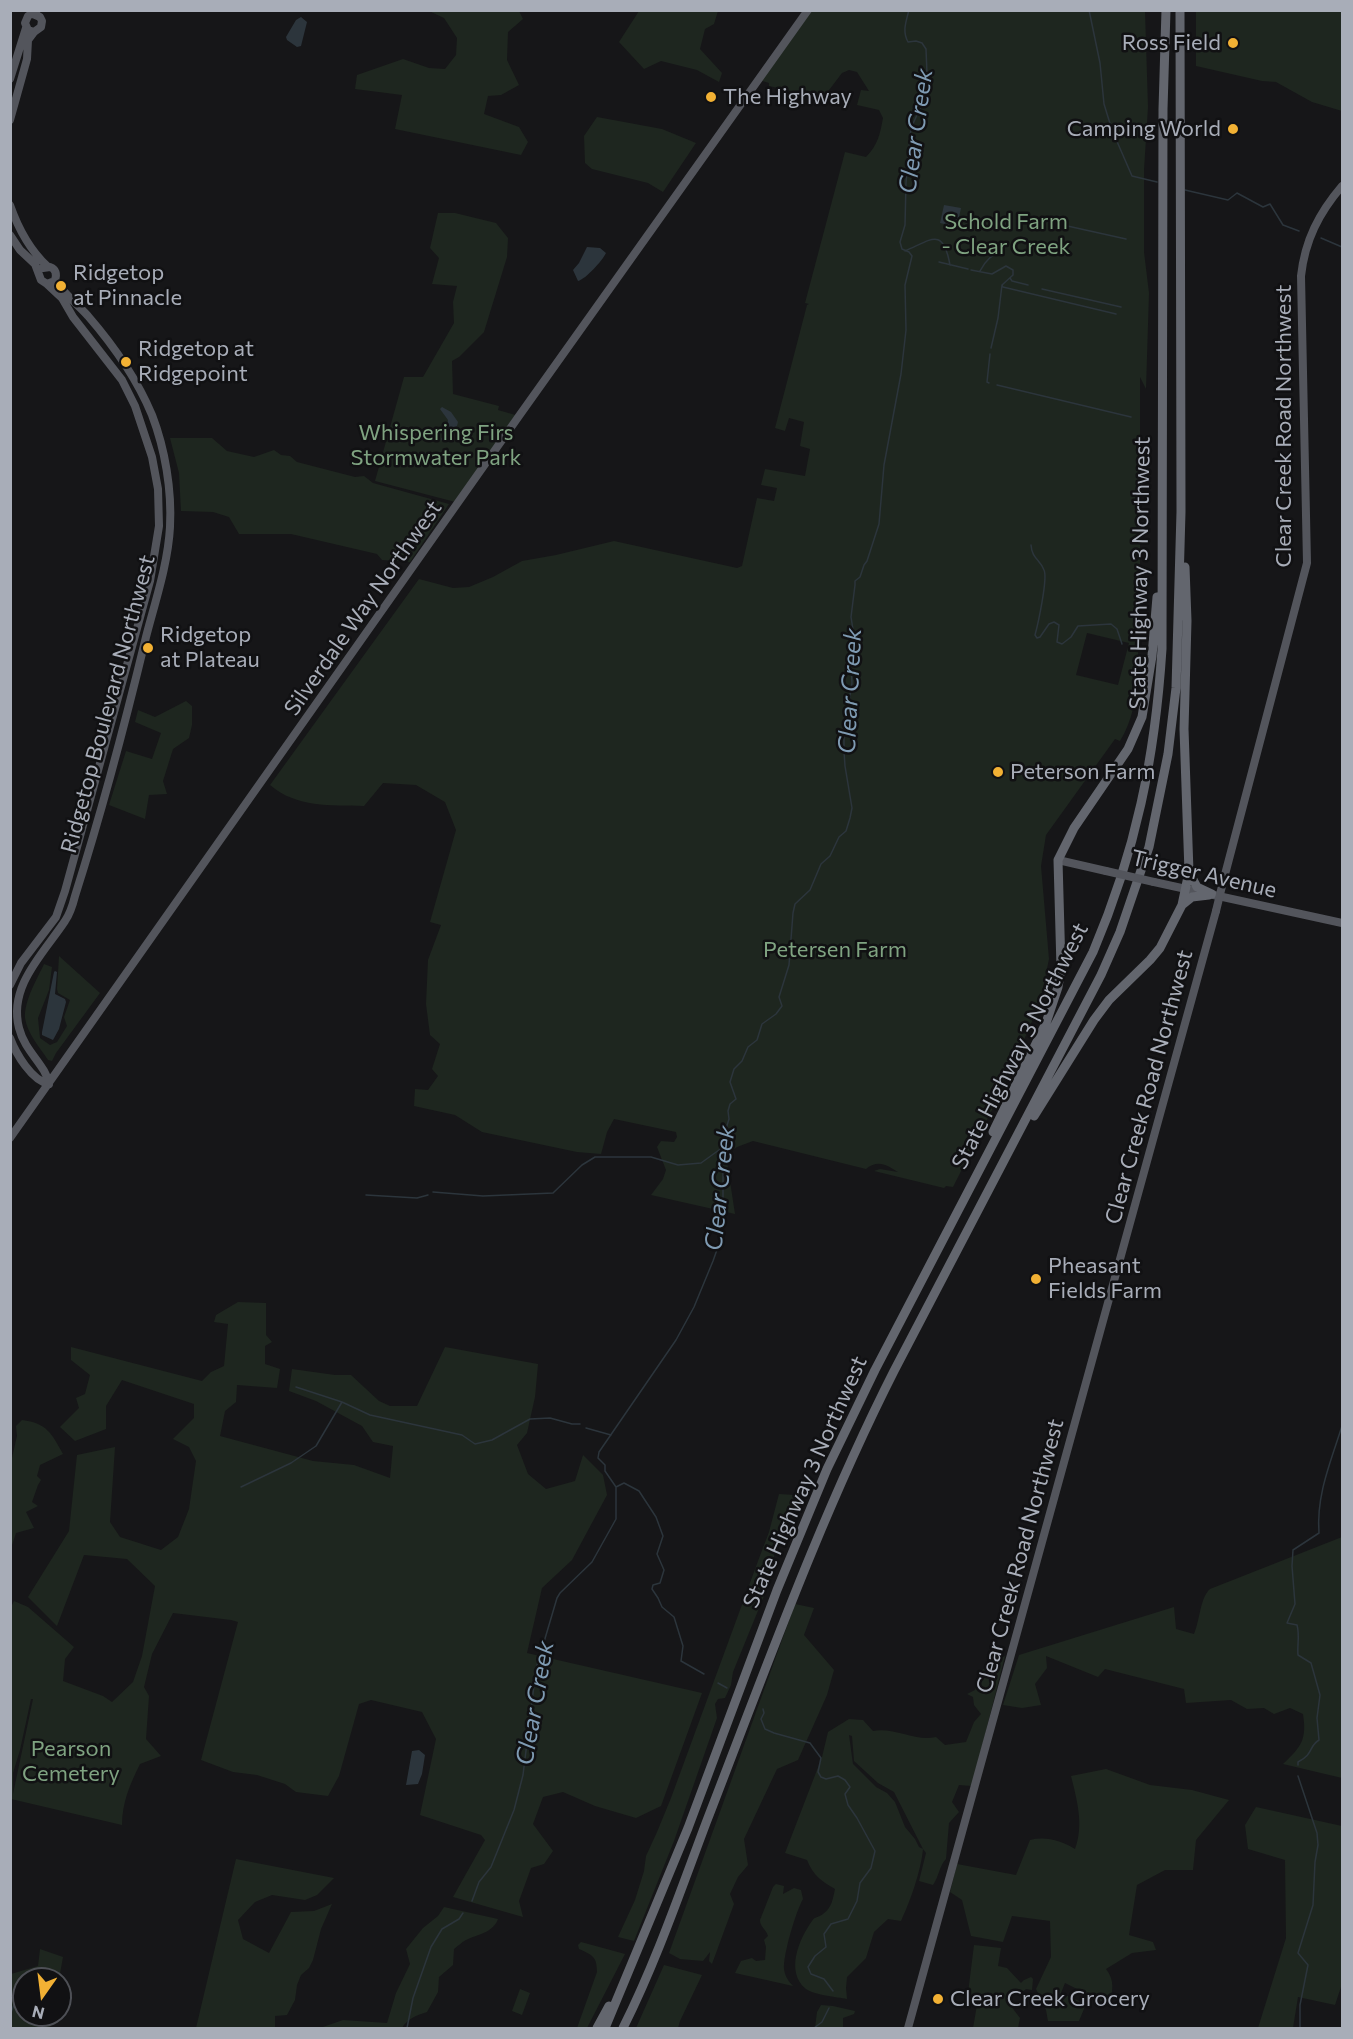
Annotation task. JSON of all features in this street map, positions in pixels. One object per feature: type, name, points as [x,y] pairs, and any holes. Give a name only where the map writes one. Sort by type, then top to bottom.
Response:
[{"type":"highway","name":"State Highway 3 Northwest","points":[[604,2028],[688,1828],[780,1581],[827,1469],[875,1370],[1093,952],[1126,864],[1150,763],[1162,649],[1163,109],[1166,10]]},
{"type":"highway","name":"State Highway 3 Northwest","points":[[623,2028],[681,1892],[824,1522],[884,1393],[1101,975],[1120,932],[1149,847],[1168,754],[1176,687],[1182,512],[1180,10]]},
{"type":"highway","points":[[1005,1161],[1094,1020],[1109,1000],[1155,954],[1166,938],[1187,889],[1189,872],[1184,729],[1186,585],[1182,512]]},
{"type":"highway","points":[[968,1190],[991,1136],[1046,1023],[1058,987],[1061,968],[1058,860],[1074,828],[1125,754],[1142,717],[1152,656],[1162,538]]},
{"type":"highway","points":[[1189,872],[1197,887],[1212,894]]},
{"type":"highway","points":[[1182,905],[1192,897],[1212,894]]},
{"type":"highway","points":[[597,2028],[635,1956]]},
{"type":"main road","name":"Silverdale Way Northwest","points":[[10,1138],[808,10]]},
{"type":"main road","points":[[10,120],[27,59],[30,30],[25,23],[26,18],[39,13],[41,27],[30,30]]},
{"type":"main road","points":[[10,79],[30,30]]},
{"type":"main road","name":"Clear Creek Road Northwest","points":[[908,2028],[1216,911],[1307,563],[1301,276],[1304,253],[1312,231],[1324,209],[1342,186]]},
{"type":"main road","points":[[10,205],[16,223],[34,253],[56,272],[51,282],[40,280],[35,264],[10,235]]},
{"type":"main road","points":[[39,272],[47,266]]},
{"type":"main road","name":"Ridgetop Boulevard Northwest","points":[[49,1084],[48,1074],[29,1052],[19,1028],[17,1014],[19,998],[30,970],[65,922],[71,909],[133,694],[170,527],[168,481],[157,431],[133,375],[87,314],[51,282]]},
{"type":"main road","name":"Ridgetop Boulevard Northwest","points":[[10,985],[16,970],[52,923],[60,906],[153,567],[159,526],[155,474],[142,422],[122,380],[74,317],[51,282]]},
{"type":"main road","points":[[112,723],[109,758],[112,767]]},
{"type":"main road","name":"Trigger Avenue","points":[[1058,860],[1342,923]]},
{"type":"main road","points":[[10,1038],[21,1061],[41,1083],[49,1084]]},
{"type":"green space","points":[[429,11],[519,11],[523,19],[508,32],[507,60],[519,85],[501,95],[488,96],[484,114],[519,127],[528,142],[521,155],[395,129],[402,95],[355,89],[357,75],[403,59],[429,68],[445,69],[456,55],[457,38],[444,18]]},
{"type":"green space","points":[[639,11],[718,11],[714,24],[705,29],[700,49],[722,73],[719,82],[697,70],[661,61],[644,69],[619,42]]},
{"type":"green space","points":[[808,11],[1145,11],[1148,107],[1144,170],[1144,252],[1149,293],[1146,389],[1140,377],[1140,606],[1136,693],[1128,726],[1120,741],[1115,739],[1046,835],[1041,866],[1049,959],[1040,1003],[1003,1088],[953,1187],[944,1188],[874,1171],[880,1169],[898,1172],[882,1164],[875,1164],[866,1169],[753,1141],[737,1147],[726,1155],[735,1214],[651,1195],[663,1179],[666,1170],[657,1147],[661,1141],[674,1142],[677,1137],[676,1132],[614,1119],[607,1132],[601,1154],[577,1152],[482,1132],[455,1115],[414,1106],[415,1089],[428,1090],[438,1076],[432,1069],[440,1044],[430,1035],[426,1004],[428,960],[441,925],[430,922],[456,830],[445,802],[416,785],[383,783],[364,806],[314,804],[291,798],[270,785],[419,579],[453,588],[469,587],[522,561],[614,541],[737,568],[742,566],[757,498],[774,501],[777,488],[761,485],[765,469],[805,476],[810,449],[800,446],[804,422],[789,418],[785,431],[775,428],[809,304],[805,303],[845,152],[866,157],[878,139],[883,118],[879,110],[857,105],[861,90],[869,91],[857,72],[849,70],[842,73],[823,98],[769,86],[769,83],[759,80]],"holes":[[[1087,633],[1129,643],[1118,685],[1076,675]]]},
{"type":"green space","points":[[1196,11],[1342,11],[1342,111],[1312,102],[1276,82],[1196,66]]},
{"type":"green space","points":[[597,117],[662,129],[696,143],[663,192],[648,183],[592,169],[585,163],[584,136]]},
{"type":"green space","name":"Whispering Firs Stormwater Park","points":[[438,213],[455,213],[496,223],[508,238],[507,257],[484,332],[452,361],[453,394],[499,406],[498,410],[519,416],[459,503],[375,481],[404,377],[423,377],[454,323],[453,302],[457,286],[432,284],[439,258],[430,248]]},
{"type":"green space","points":[[170,438],[212,438],[227,451],[254,457],[274,450],[281,455],[290,456],[297,462],[355,477],[364,476],[373,483],[449,504],[410,562],[382,560],[377,554],[291,534],[239,534],[229,517],[213,512],[181,511],[179,473]]},
{"type":"green space","points":[[186,701],[192,706],[192,725],[189,738],[173,749],[163,781],[167,794],[149,795],[145,819],[109,805],[126,751],[152,759],[161,733],[135,722],[138,710],[155,717]]},
{"type":"green space","points":[[59,956],[100,993],[52,1061],[48,1060],[31,1035],[26,1024],[25,1011],[44,964],[52,967],[49,990],[38,1018],[40,1038],[50,1045],[57,1042],[67,1026],[64,1017],[70,1000],[58,993],[57,989]]},
{"type":"green space","name":"Pearson Cemetery","points":[[238,1302],[266,1303],[266,1335],[272,1342],[265,1346],[265,1364],[280,1369],[277,1388],[237,1385],[236,1402],[225,1411],[220,1436],[313,1461],[354,1465],[390,1478],[393,1446],[373,1442],[362,1426],[316,1401],[289,1391],[292,1369],[351,1375],[379,1401],[390,1406],[417,1406],[445,1347],[538,1364],[535,1397],[527,1433],[517,1445],[528,1474],[546,1489],[575,1481],[583,1455],[603,1475],[607,1495],[572,1560],[542,1588],[527,1653],[702,1693],[661,1806],[636,1818],[595,1806],[563,1792],[543,1797],[533,1824],[553,1851],[544,1864],[531,1868],[519,1901],[523,1917],[453,1897],[485,1840],[481,1835],[420,1815],[436,1739],[422,1712],[371,1700],[359,1704],[339,1776],[328,1796],[296,1792],[285,1784],[257,1775],[233,1772],[201,1760],[238,1622],[231,1620],[173,1613],[152,1654],[144,1687],[149,1696],[146,1739],[161,1756],[140,1764],[127,1794],[122,1825],[11,1799],[11,1607],[14,1601],[28,1607],[74,1647],[65,1659],[63,1681],[103,1696],[112,1702],[133,1682],[142,1656],[155,1586],[127,1559],[84,1555],[57,1626],[28,1597],[69,1531],[77,1455],[115,1447],[110,1522],[120,1537],[161,1550],[178,1537],[189,1509],[196,1461],[189,1447],[173,1439],[194,1418],[194,1404],[122,1380],[106,1406],[106,1429],[75,1441],[60,1427],[79,1408],[76,1398],[85,1394],[90,1375],[71,1360],[71,1347],[202,1381],[211,1372],[224,1366],[228,1324],[214,1322],[216,1315]],"holes":[[[31,1699],[33,1699],[13,1794],[13,1773]]]},
{"type":"green space","points":[[22,1420],[37,1424],[48,1431],[63,1454],[40,1465],[37,1476],[41,1480],[32,1502],[38,1506],[26,1512],[34,1528],[16,1533],[11,1548],[11,1462],[17,1436],[16,1426]]},
{"type":"green space","points":[[779,1494],[795,1495],[795,1503],[774,1556],[775,1569],[733,1672],[731,1685],[725,1698],[718,1699],[715,1704],[717,1718],[674,1841],[634,1941],[618,1937],[635,1900],[646,1856],[671,1798],[769,1532]]},
{"type":"green space","points":[[1342,1537],[1342,1778],[1283,1764],[1298,1748],[1304,1730],[1303,1714],[1290,1708],[1274,1714],[1264,1708],[1247,1709],[1231,1700],[1186,1703],[1184,1689],[1105,1669],[1098,1677],[1046,1656],[1047,1668],[1035,1684],[1041,1705],[1022,1708],[1003,1705],[1019,1655],[1174,1607],[1176,1629],[1194,1634],[1204,1598],[1210,1589]]},
{"type":"green space","points":[[795,1604],[814,1608],[804,1635],[834,1670],[827,1695],[798,1760],[777,1769],[744,1839],[748,1865],[738,1877],[730,1894],[734,1904],[712,1964],[709,1961],[710,1952],[703,1961],[680,1959],[669,1953]]},
{"type":"green space","points":[[1005,1656],[972,1786],[959,1785],[952,1802],[959,1812],[949,1823],[946,1859],[935,1882],[933,1885],[919,1881],[926,1853],[923,1849],[915,1886],[901,1921],[888,1919],[874,1932],[866,1958],[847,1977],[847,1999],[806,1989],[796,1974],[796,1955],[814,1918],[826,1912],[830,1906],[835,1889],[818,1877],[807,1860],[785,1853],[822,1757],[828,1732],[849,1719],[863,1720],[873,1731],[889,1731],[920,1738],[936,1737],[945,1745],[966,1742],[974,1722],[981,1714],[974,1705],[973,1697],[967,1694],[975,1690],[979,1672]],"holes":[[[849,1735],[852,1736],[854,1761],[878,1783],[894,1792],[923,1849],[919,1847],[905,1827],[895,1802],[853,1764]]]},
{"type":"green space","points":[[1106,1769],[1150,1785],[1192,1790],[1229,1800],[1196,1840],[1193,1870],[1165,1870],[1137,1885],[1129,1935],[1153,1942],[1156,1950],[1132,1953],[1106,1969],[1111,1977],[1112,1986],[1109,2005],[1065,1983],[1061,1993],[1086,2004],[1079,2021],[1048,2021],[1046,2010],[1036,1989],[1051,1957],[1050,1921],[1012,1916],[1003,1942],[971,1936],[962,1900],[950,1892],[957,1864],[1016,1875],[1030,1840],[1054,1840],[1075,1849],[1079,1822],[1071,1776]]},
{"type":"green space","points":[[1256,1807],[1342,1826],[1342,1984],[1335,2005],[1298,1997],[1293,2028],[1258,2028],[1286,1938],[1285,1860],[1248,1849],[1245,1825]]},
{"type":"green space","points":[[236,1859],[334,1878],[317,1895],[305,1900],[272,1895],[255,1902],[238,1920],[243,1939],[269,1953],[291,1912],[314,1911],[332,1904],[321,1929],[313,1960],[309,1968],[301,1975],[297,1985],[295,2000],[287,2015],[275,2016],[275,2028],[196,2028]]},
{"type":"green space","points":[[776,1884],[784,1886],[783,1894],[794,1888],[801,1890],[803,1899],[790,1933],[784,1962],[785,1974],[793,1986],[735,1973],[741,1961],[752,1958],[756,1961],[765,1960],[764,1940],[768,1936],[760,1920]]},
{"type":"green space","points":[[444,1907],[498,1919],[489,1930],[466,1940],[454,1949],[453,1965],[439,1977],[438,1992],[427,2012],[413,2018],[402,2028],[320,2028],[343,2020],[387,2023],[396,1993],[410,1964],[406,1949]]},
{"type":"green space","points":[[581,1942],[625,1954],[587,2028],[577,2028],[597,1967],[593,1957],[579,1949],[578,1945]]},
{"type":"green space","points":[[974,1945],[1001,1948],[998,1966],[1007,1968],[1021,1983],[1031,1977],[1033,1979],[1032,1990],[1026,1989],[1021,1993],[1012,1992],[1007,2001],[1020,2018],[1018,2028],[973,2028],[977,2005],[968,1993]]},
{"type":"green space","points":[[40,1949],[63,1957],[61,1967],[35,1967],[38,1966]]},
{"type":"green space","points":[[664,1965],[702,1975],[678,2028],[636,2028]]},
{"type":"green space","points":[[11,1974],[12,2027],[50,2028],[11,2028]]},
{"type":"green space","points":[[520,1989],[530,1993],[522,2015],[512,2011]]},
{"type":"green space","points":[[821,2005],[855,2011],[854,2014],[843,2018],[843,2028],[815,2028],[817,2012]]},
{"type":"shaded area","points":[[301,17],[307,22],[301,46],[297,47],[286,37],[296,20]]},
{"type":"shaded area","points":[[944,205],[961,208],[957,227],[940,223]]},
{"type":"shaded area","points":[[587,247],[600,248],[606,253],[594,269],[578,281],[573,270]]},
{"type":"shaded area","points":[[442,407],[451,412],[458,422],[457,426],[442,441],[448,420],[440,409]]},
{"type":"shaded area","points":[[55,971],[57,972],[55,994],[65,999],[66,1002],[59,1029],[53,1040],[42,1035],[42,1032]]},
{"type":"shaded area","points":[[419,1750],[425,1755],[422,1774],[418,1784],[406,1785],[412,1751]]},
{"type":"waterway","name":"Clear Creek","points":[[472,1901],[479,1882],[491,1867],[514,1810],[523,1775],[536,1669],[557,1598],[592,1562],[616,1519],[616,1487],[605,1471],[605,1465],[598,1458],[599,1452],[676,1340],[694,1307],[713,1261],[719,1244],[723,1197],[723,1168],[720,1149],[729,1119],[730,1104],[736,1099],[730,1082],[734,1069],[742,1061],[748,1047],[757,1040],[762,1024],[776,1014],[782,1006],[779,997],[789,965],[795,904],[810,890],[821,864],[830,856],[839,837],[846,831],[850,818],[852,808],[845,766],[844,730],[852,683],[853,652],[850,645],[854,636],[851,617],[855,581],[860,577],[867,561],[879,524],[884,465],[901,374],[906,330],[905,285],[912,256],[902,249],[900,242],[905,225],[911,128],[923,102],[927,74],[926,49],[922,43],[908,42],[906,38],[905,26],[909,10]]},
{"type":"waterway","points":[[1089,10],[1100,63],[1104,104],[1112,130],[1132,176],[1157,182]]},
{"type":"waterway","points":[[1185,190],[1228,200],[1237,193],[1263,207],[1270,204],[1283,225],[1299,231]]},
{"type":"waterway","points":[[1018,215],[1126,239]]},
{"type":"waterway","points":[[1321,238],[1342,247]]},
{"type":"waterway","points":[[905,251],[935,239],[944,245],[950,265]]},
{"type":"waterway","points":[[980,271],[989,258],[1003,250]]},
{"type":"waterway","points":[[939,262],[968,269]]},
{"type":"waterway","points":[[971,270],[992,274],[1006,266],[1013,270],[1013,275],[1002,285],[991,348]]},
{"type":"waterway","points":[[1010,278],[1012,281],[1028,285]]},
{"type":"waterway","points":[[1002,285],[1116,314]]},
{"type":"waterway","points":[[1042,289],[1121,307]]},
{"type":"waterway","points":[[989,383],[987,382],[990,354]]},
{"type":"waterway","points":[[997,385],[1131,417]]},
{"type":"waterway","points":[[1031,545],[1045,575],[1035,635],[1037,638],[1049,624],[1054,622],[1059,625],[1057,642],[1062,644],[1071,637],[1078,626],[1111,624],[1117,629],[1122,644]]},
{"type":"waterway","points":[[433,1192],[483,1196],[553,1193],[582,1165],[595,1157],[651,1157],[678,1165],[701,1163],[719,1150]]},
{"type":"waterway","points":[[366,1195],[417,1198],[428,1195]]},
{"type":"waterway","points":[[296,1387],[342,1402],[370,1415],[462,1435],[475,1444],[492,1440],[530,1419],[550,1418],[580,1424]]},
{"type":"waterway","points":[[241,1487],[291,1463],[316,1446],[342,1402]]},
{"type":"waterway","points":[[1298,1765],[1298,1762],[1319,1740],[1317,1718],[1320,1695],[1311,1663],[1298,1655],[1297,1625],[1287,1623],[1295,1604],[1293,1550],[1319,1533],[1322,1492],[1342,1426]]},
{"type":"waterway","points":[[586,1428],[611,1435]]},
{"type":"waterway","points":[[616,1487],[624,1483],[639,1491],[656,1517],[663,1536],[657,1554],[664,1570],[660,1583],[653,1585],[652,1589],[662,1607],[674,1617],[683,1646],[681,1661],[704,1674]]},
{"type":"waterway","points":[[718,1683],[727,1688]]},
{"type":"waterway","points":[[763,1709],[761,1719],[765,1729],[810,1743],[821,1758],[818,1772],[821,1777],[826,1779],[838,1776],[845,1780],[850,1787],[845,1794],[848,1805],[875,1851],[871,1868],[860,1883],[857,1901],[848,1919],[831,1924],[824,1934],[826,1947],[815,1956],[808,1967],[811,1974],[824,1979],[833,1991]]},
{"type":"waterway","points":[[1298,1776],[1317,1833],[1318,1845],[1313,1905],[1298,1953],[1308,1965],[1300,2005],[1300,2028]]},
{"type":"waterway","name":"Clear Creek","points":[[407,2028],[413,1998],[431,1947],[442,1929],[459,1919],[463,1913]]},
{"type":"waterway","points":[[814,2028],[822,2022],[829,2008]]},
{"type":"waterway","points":[[10,2015],[12,2010]]},
{"type":"place","name":"Ross Field","points":[[1233,43]]},
{"type":"place","name":"The Highway","points":[[711,97]]},
{"type":"place","name":"Camping World","points":[[1233,129]]},
{"type":"place","name":"Ridgetop at Pinnacle","points":[[61,286]]},
{"type":"place","name":"Ridgetop at Ridgepoint","points":[[126,362]]},
{"type":"place","name":"Ridgetop at Plateau","points":[[148,648]]},
{"type":"place","name":"Peterson Farm","points":[[998,772]]},
{"type":"place","name":"Pheasant Fields Farm","points":[[1036,1279]]},
{"type":"place","name":"Clear Creek Grocery","points":[[938,1999]]},
{"type":"park label","name":"Schold Farm - Clear Creek","points":[[1006,234]]},
{"type":"park label","name":"Petersen Farm","points":[[835,950]]}]
